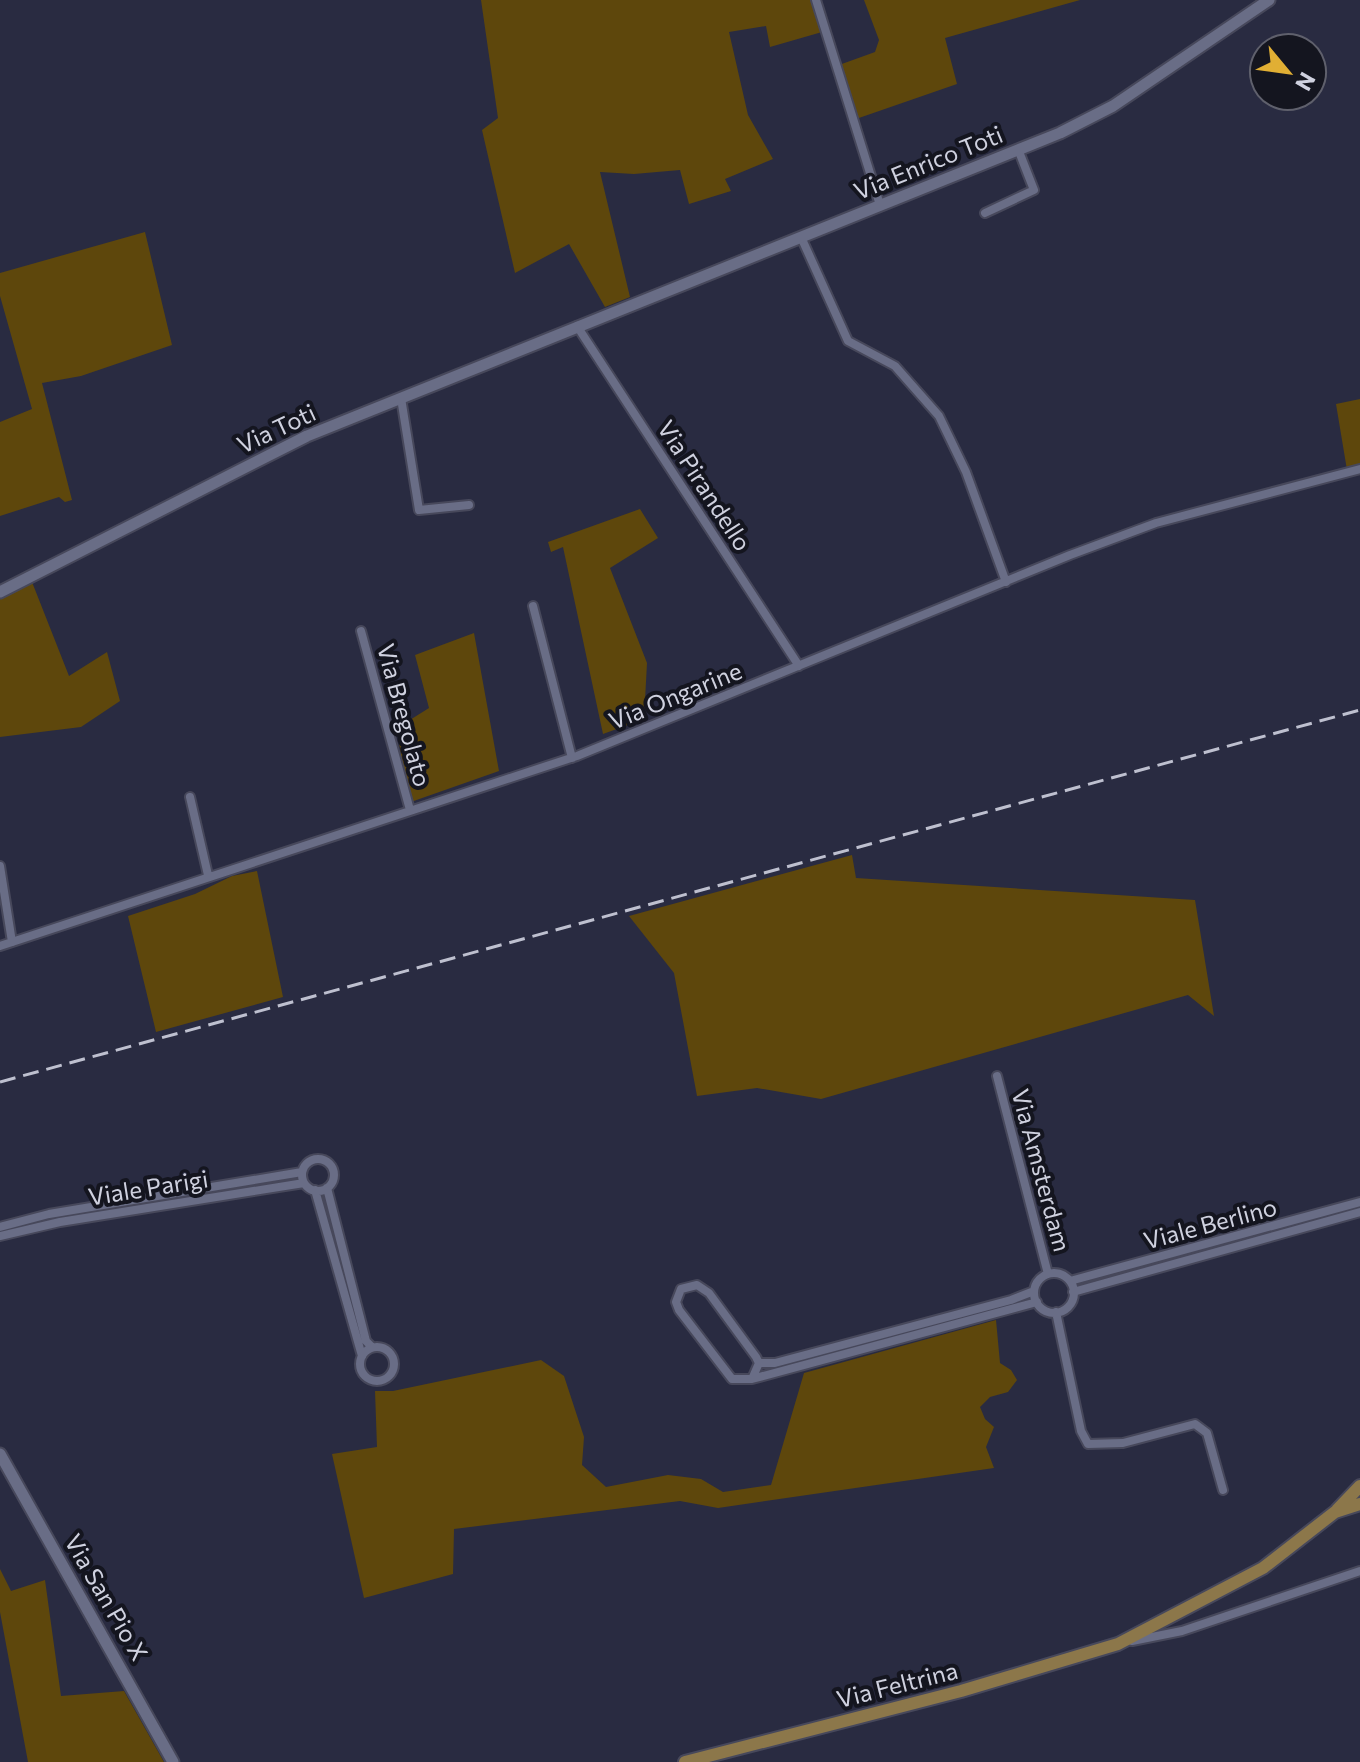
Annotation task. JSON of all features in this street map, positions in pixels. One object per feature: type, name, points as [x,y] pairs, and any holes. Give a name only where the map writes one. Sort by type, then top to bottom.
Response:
[{"type":"main road","name":"Via Enrico Toti","points":[[579,326],[1018,149],[1113,106],[1269,0]]},
{"type":"main road","name":"Via Toti","points":[[0,592],[278,449],[579,326]]},
{"type":"main road","name":"Via San Pio X","points":[[0,1454],[173,1762]]},
{"type":"main road","name":"Via Feltrina","points":[[685,1762],[961,1691],[1118,1644],[1263,1568],[1335,1512],[1360,1486]]},
{"type":"main road","name":"Via Feltrina","points":[[1335,1512],[1360,1504]]},
{"type":"street","points":[[816,0],[880,205]]},
{"type":"street","points":[[985,213],[1034,190],[1018,149]]},
{"type":"street","points":[[801,237],[848,341],[895,366],[939,416],[966,472],[1006,582]]},
{"type":"street","name":"Via Pirandello","points":[[579,326],[799,666]]},
{"type":"street","points":[[401,398],[419,510],[469,505]]},
{"type":"street","name":"Via Ongarine","points":[[0,946],[208,875],[572,758],[1156,523],[1360,469]]},
{"type":"street","points":[[533,606],[572,758]]},
{"type":"street","name":"Via Bregolato","points":[[361,631],[410,810]]},
{"type":"street","points":[[190,797],[208,875]]},
{"type":"street","points":[[0,866],[12,942]]},
{"type":"street","name":"Via Amsterdam","points":[[997,1076],[1048,1274]]},
{"type":"street","name":"Viale Parigi","points":[[0,1227],[49,1214],[302,1172],[310,1161],[324,1160],[334,1172],[327,1188]]},
{"type":"street","points":[[302,1172],[304,1183],[315,1190],[362,1356],[361,1370],[368,1379],[380,1381],[390,1376],[394,1367],[391,1353],[383,1347],[372,1347],[362,1356]]},
{"type":"street","name":"Viale Parigi","points":[[0,1236],[60,1222],[304,1183]]},
{"type":"street","points":[[315,1190],[327,1188],[366,1341],[372,1347]]},
{"type":"street","name":"Viale Berlino","points":[[1070,1281],[1360,1202]]},
{"type":"street","name":"Viale Berlino","points":[[1073,1292],[1360,1212]]},
{"type":"street","points":[[1048,1274],[1060,1274],[1070,1281],[1073,1292],[1067,1307],[1056,1312],[1045,1310],[1037,1302],[1034,1291],[1039,1280],[1048,1274]]},
{"type":"street","points":[[759,1363],[709,1293],[694,1284],[681,1289],[676,1302],[679,1310],[728,1374],[739,1381],[1037,1302]]},
{"type":"street","points":[[759,1363],[775,1363],[1011,1300],[1034,1291]]},
{"type":"street","points":[[1056,1312],[1081,1431],[1088,1444],[1123,1443],[1195,1424],[1207,1433],[1223,1490]]},
{"type":"street","points":[[752,1379],[759,1363]]},
{"type":"street","name":"Via Feltrina","points":[[1118,1644],[1190,1628],[1360,1571]]},
{"type":"shaded area","points":[[481,0],[821,0],[829,30],[770,47],[766,26],[729,32],[748,115],[773,159],[725,179],[731,191],[689,204],[680,170],[634,174],[600,172],[630,297],[605,307],[569,244],[515,273],[482,130],[498,118]]},
{"type":"shaded area","points":[[864,0],[1080,0],[945,38],[957,84],[856,119],[839,65],[875,52],[879,40]]},
{"type":"shaded area","points":[[145,232],[172,345],[81,376],[42,383],[72,500],[65,502],[59,497],[0,516],[0,422],[32,409],[0,296],[0,273]]},
{"type":"shaded area","points":[[1360,399],[1360,466],[1347,470],[1336,404]]},
{"type":"shaded area","points":[[640,509],[658,538],[610,568],[647,663],[644,719],[603,734],[563,547],[551,552],[548,542]]},
{"type":"shaded area","points":[[32,582],[69,676],[107,652],[120,701],[81,727],[0,737],[0,599]]},
{"type":"shaded area","points":[[474,633],[499,771],[408,803],[397,728],[429,708],[415,655]]},
{"type":"shaded area","points":[[852,855],[856,878],[1195,900],[1214,1016],[1188,995],[821,1099],[757,1088],[697,1096],[674,973],[629,916]]},
{"type":"shaded area","points":[[257,871],[283,997],[156,1032],[128,916],[195,894],[232,876]]},
{"type":"shaded area","points":[[996,1320],[1000,1363],[1011,1370],[1017,1380],[1008,1392],[990,1397],[980,1407],[985,1419],[994,1427],[986,1447],[994,1468],[718,1508],[680,1501],[454,1529],[453,1574],[364,1598],[332,1454],[377,1447],[375,1391],[393,1391],[541,1360],[564,1376],[584,1437],[582,1465],[606,1487],[668,1475],[701,1479],[723,1492],[771,1485],[804,1373]]},
{"type":"shaded area","points":[[0,1569],[11,1591],[45,1580],[61,1696],[124,1691],[164,1762],[28,1762],[0,1612]]},
{"type":"railway","points":[[0,1082],[1360,710]]}]
